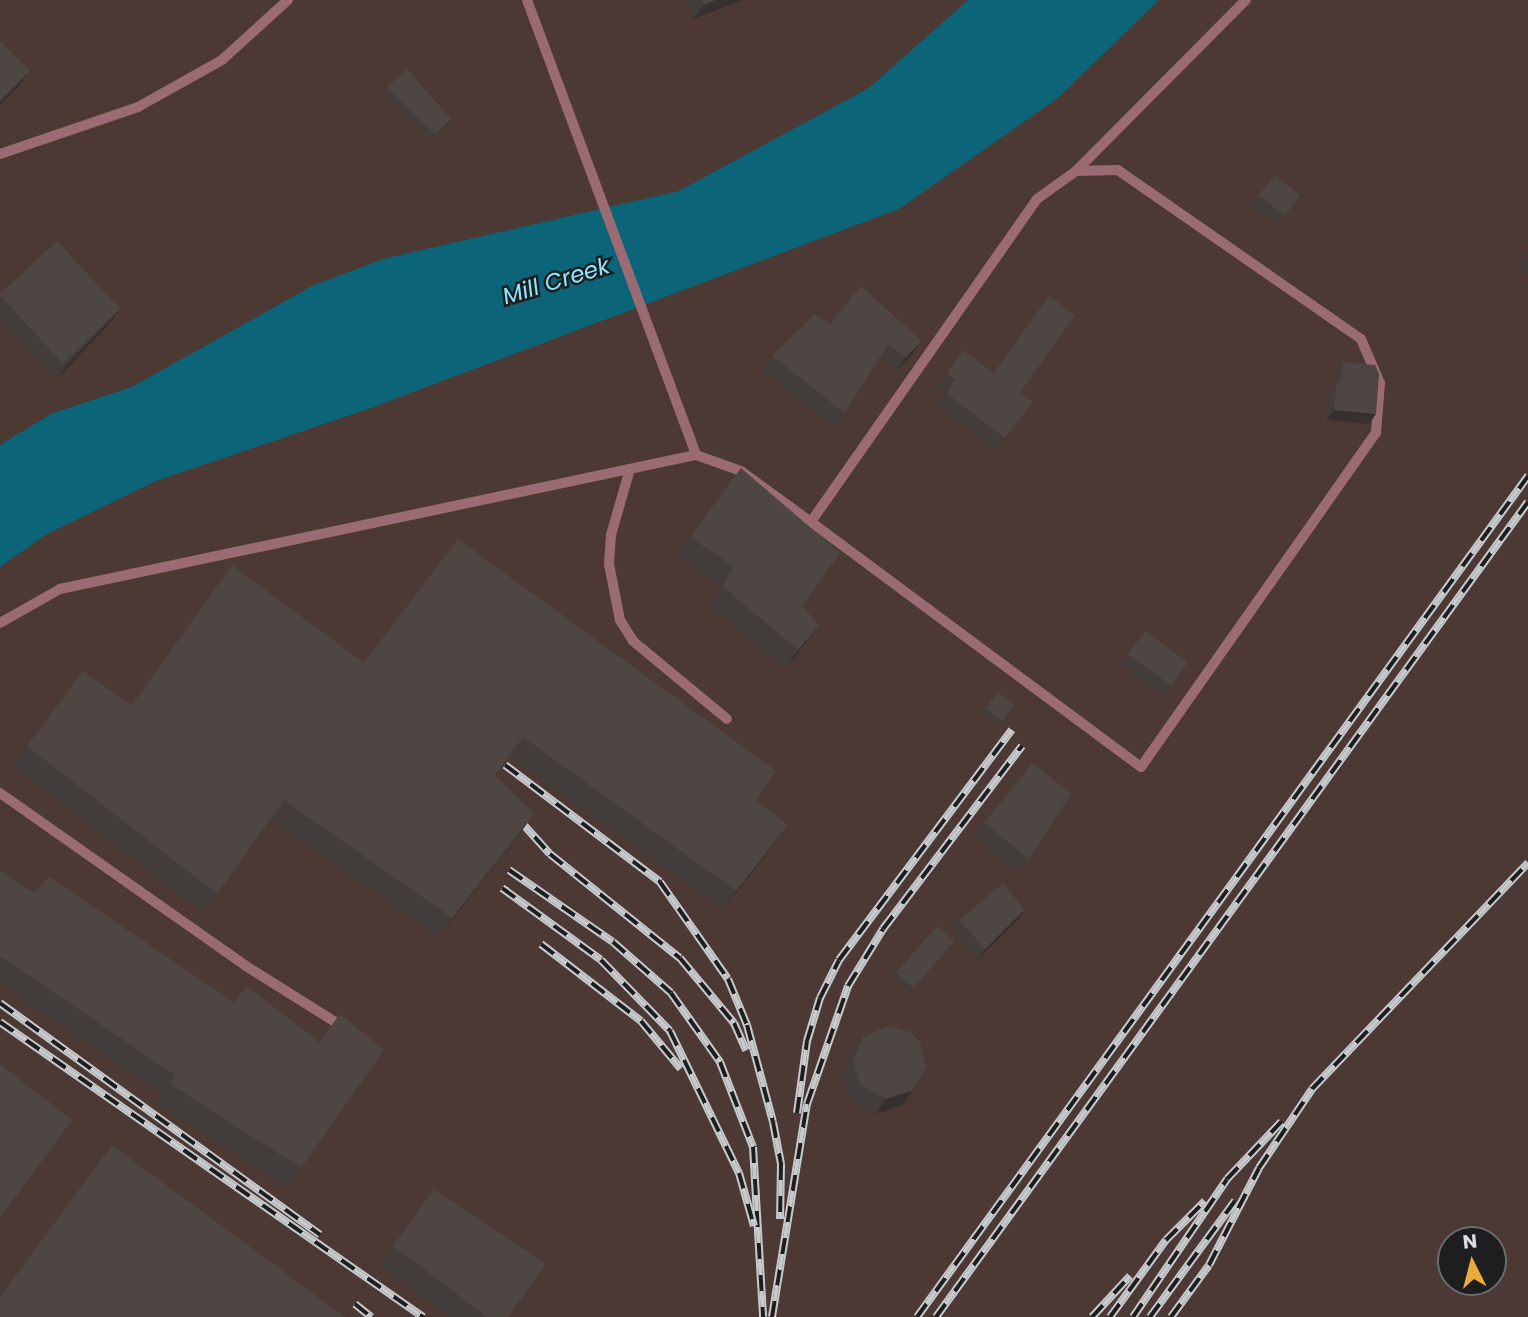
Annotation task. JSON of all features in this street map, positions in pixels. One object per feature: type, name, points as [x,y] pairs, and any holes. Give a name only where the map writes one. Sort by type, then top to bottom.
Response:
[{"type":"lane","points":[[0,154],[138,107],[222,60],[288,0]]},
{"type":"lane","points":[[527,0],[666,367],[695,455]]},
{"type":"lane","points":[[811,522],[1037,199],[1076,171],[1246,0]]},
{"type":"lane","points":[[0,623],[60,589],[695,455],[741,471],[1140,767],[1376,433],[1380,383],[1361,338],[1118,170],[1076,171]]},
{"type":"lane","points":[[630,469],[611,545],[611,590],[620,620],[633,641],[727,719]]},
{"type":"lane","points":[[0,793],[246,966],[355,1035]]},
{"type":"shaded area","points":[[0,0],[1528,0],[1528,1317],[0,1317]]},
{"type":"water","name":"Mill Creek","points":[[968,0],[1159,0],[1058,98],[899,209],[368,409],[156,481],[47,534],[0,567],[0,445],[51,414],[132,387],[312,286],[383,259],[679,191],[869,88]]},
{"type":"building","points":[[702,0],[716,0],[704,5]]},
{"type":"building","points":[[0,41],[30,71],[0,101]]},
{"type":"building","points":[[407,69],[451,119],[435,134],[387,87]]},
{"type":"building","points":[[1275,175],[1301,196],[1284,216],[1259,195]]},
{"type":"building","points":[[57,241],[120,309],[63,363],[0,296]]},
{"type":"building","points":[[861,286],[922,341],[906,357],[888,344],[845,413],[772,356],[815,314],[830,324]]},
{"type":"building","points":[[1049,296],[1075,315],[1020,393],[1033,402],[1005,438],[946,393],[955,379],[947,374],[963,350],[994,373]]},
{"type":"building","points":[[1343,362],[1375,365],[1379,374],[1376,414],[1334,410],[1337,381],[1341,381]]},
{"type":"building","points":[[741,468],[840,553],[802,606],[819,625],[798,650],[722,586],[734,567],[690,537]]},
{"type":"building","points":[[458,539],[776,771],[756,800],[788,825],[736,891],[523,737],[495,775],[534,814],[452,918],[284,800],[217,894],[27,746],[83,671],[132,705],[232,565],[364,663]]},
{"type":"building","points":[[1145,631],[1188,662],[1171,686],[1128,654]]},
{"type":"building","points":[[998,692],[1015,705],[1002,721],[985,709]]},
{"type":"building","points":[[1033,763],[1071,794],[1029,859],[984,823]]},
{"type":"building","points":[[0,870],[34,893],[49,877],[234,1002],[247,986],[319,1042],[340,1014],[384,1050],[301,1168],[170,1084],[175,1075],[0,956]]},
{"type":"building","points":[[1004,883],[1024,910],[985,949],[959,920]]},
{"type":"building","points":[[937,926],[954,941],[914,988],[896,973]]},
{"type":"building","points":[[889,1026],[910,1032],[920,1041],[926,1066],[913,1090],[886,1099],[861,1086],[853,1060],[863,1037]]},
{"type":"building","points":[[0,1064],[72,1120],[0,1218]]},
{"type":"building","points":[[112,1145],[345,1317],[0,1317],[0,1297]]},
{"type":"building","points":[[434,1189],[546,1264],[508,1317],[487,1317],[393,1246]]},
{"type":"railway","points":[[917,1317],[1528,476]]},
{"type":"railway","points":[[936,1317],[1528,502]]},
{"type":"railway","points":[[797,1113],[807,1041],[820,998],[839,960],[1012,730]]},
{"type":"railway","points":[[772,1317],[807,1104],[848,986],[883,929],[1022,746]]},
{"type":"railway","points":[[505,765],[660,882],[728,979],[747,1025],[773,1122],[781,1164],[780,1219]]},
{"type":"railway","points":[[513,813],[550,854],[680,958],[734,1023],[746,1050]]},
{"type":"railway","points":[[1171,1317],[1209,1265],[1259,1168],[1312,1089],[1528,863]]},
{"type":"railway","points":[[509,870],[613,942],[671,993],[720,1062],[753,1147],[763,1317]]},
{"type":"railway","points":[[502,888],[601,960],[670,1031],[739,1173],[754,1226]]},
{"type":"railway","points":[[541,944],[641,1021],[681,1069]]},
{"type":"railway","points":[[0,1003],[320,1235]]},
{"type":"railway","points":[[0,1022],[423,1317]]},
{"type":"railway","points":[[1133,1317],[1227,1179],[1281,1122]]},
{"type":"railway","points":[[1110,1317],[1166,1240],[1205,1201]]},
{"type":"railway","points":[[1150,1317],[1235,1201]]},
{"type":"railway","points":[[1092,1317],[1130,1276]]},
{"type":"railway","points":[[355,1304],[371,1317]]}]
